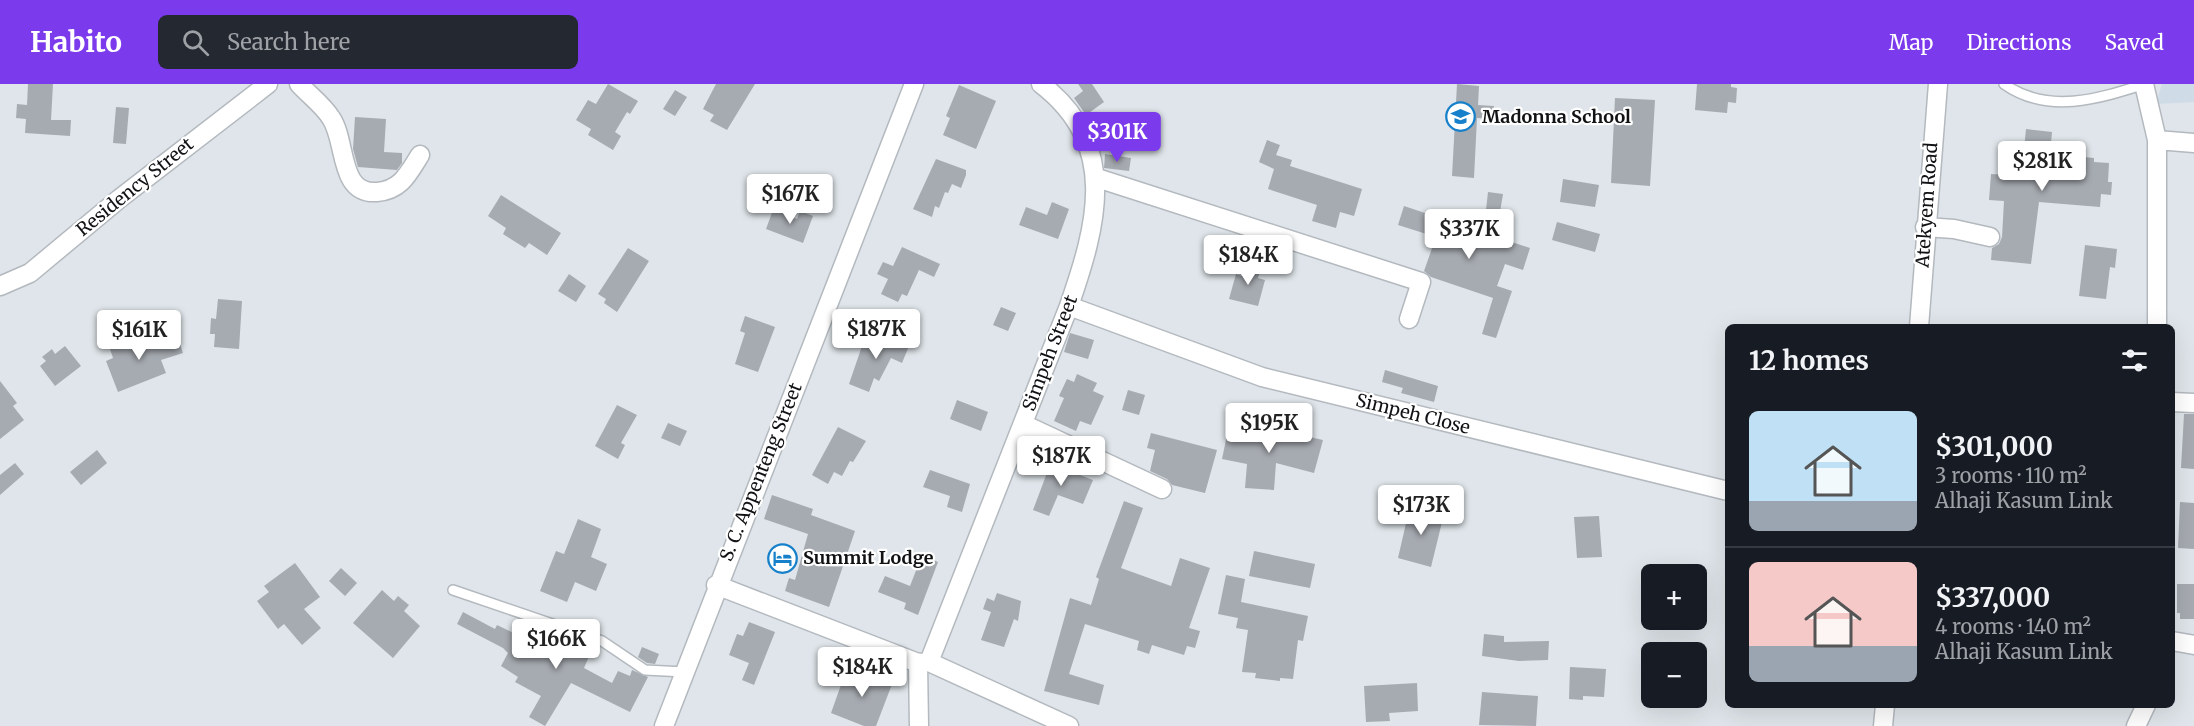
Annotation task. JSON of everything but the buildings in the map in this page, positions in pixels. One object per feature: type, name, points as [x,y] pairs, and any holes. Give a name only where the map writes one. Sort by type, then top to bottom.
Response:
[{"type":"street","name":"Residency Street","points":[[0,286],[30,273],[174,156],[268,84]]},
{"type":"street","points":[[299,84],[331,118],[340,138],[345,168],[356,187],[370,193],[387,191],[401,185],[420,155]]},
{"type":"street","name":"S. C. Appenteng Street","points":[[664,726],[716,585],[914,84]]},
{"type":"street","name":"Simpeh Street","points":[[923,663],[1023,424],[1088,252],[1097,178],[1084,132],[1041,84]]},
{"type":"street","name":"Atekyem Road","points":[[1919,324],[1938,84]]},
{"type":"street","points":[[2144,84],[2157,140],[2157,324]]},
{"type":"street","points":[[2157,140],[2194,143]]},
{"type":"street","points":[[1097,178],[1421,282],[1409,319]]},
{"type":"street","points":[[1925,227],[1954,229],[1990,237]]},
{"type":"street","name":"Simpeh Close","points":[[1069,306],[1262,377],[1725,490]]},
{"type":"street","points":[[2175,402],[2194,404]]},
{"type":"street","points":[[1023,424],[1162,489]]},
{"type":"street","points":[[716,585],[923,663],[1069,726]]},
{"type":"street","points":[[2175,641],[2194,645]]},
{"type":"street","points":[[919,726],[923,663]]},
{"type":"street","points":[[1883,726],[1885,708]]},
{"type":"street","points":[[2136,726],[2145,708]]},
{"type":"lane","points":[[2004,84],[2015,92],[2043,101],[2068,103],[2092,100],[2144,84]]},
{"type":"lane","points":[[453,590],[602,641],[645,670],[685,672]]},
{"type":"shaded area","points":[[2162,84],[2194,84],[2194,102],[2156,104]]},
{"type":"place","name":"Madonna School","points":[[1461,117]]},
{"type":"place","name":"Summit Lodge","points":[[782,558]]}]
